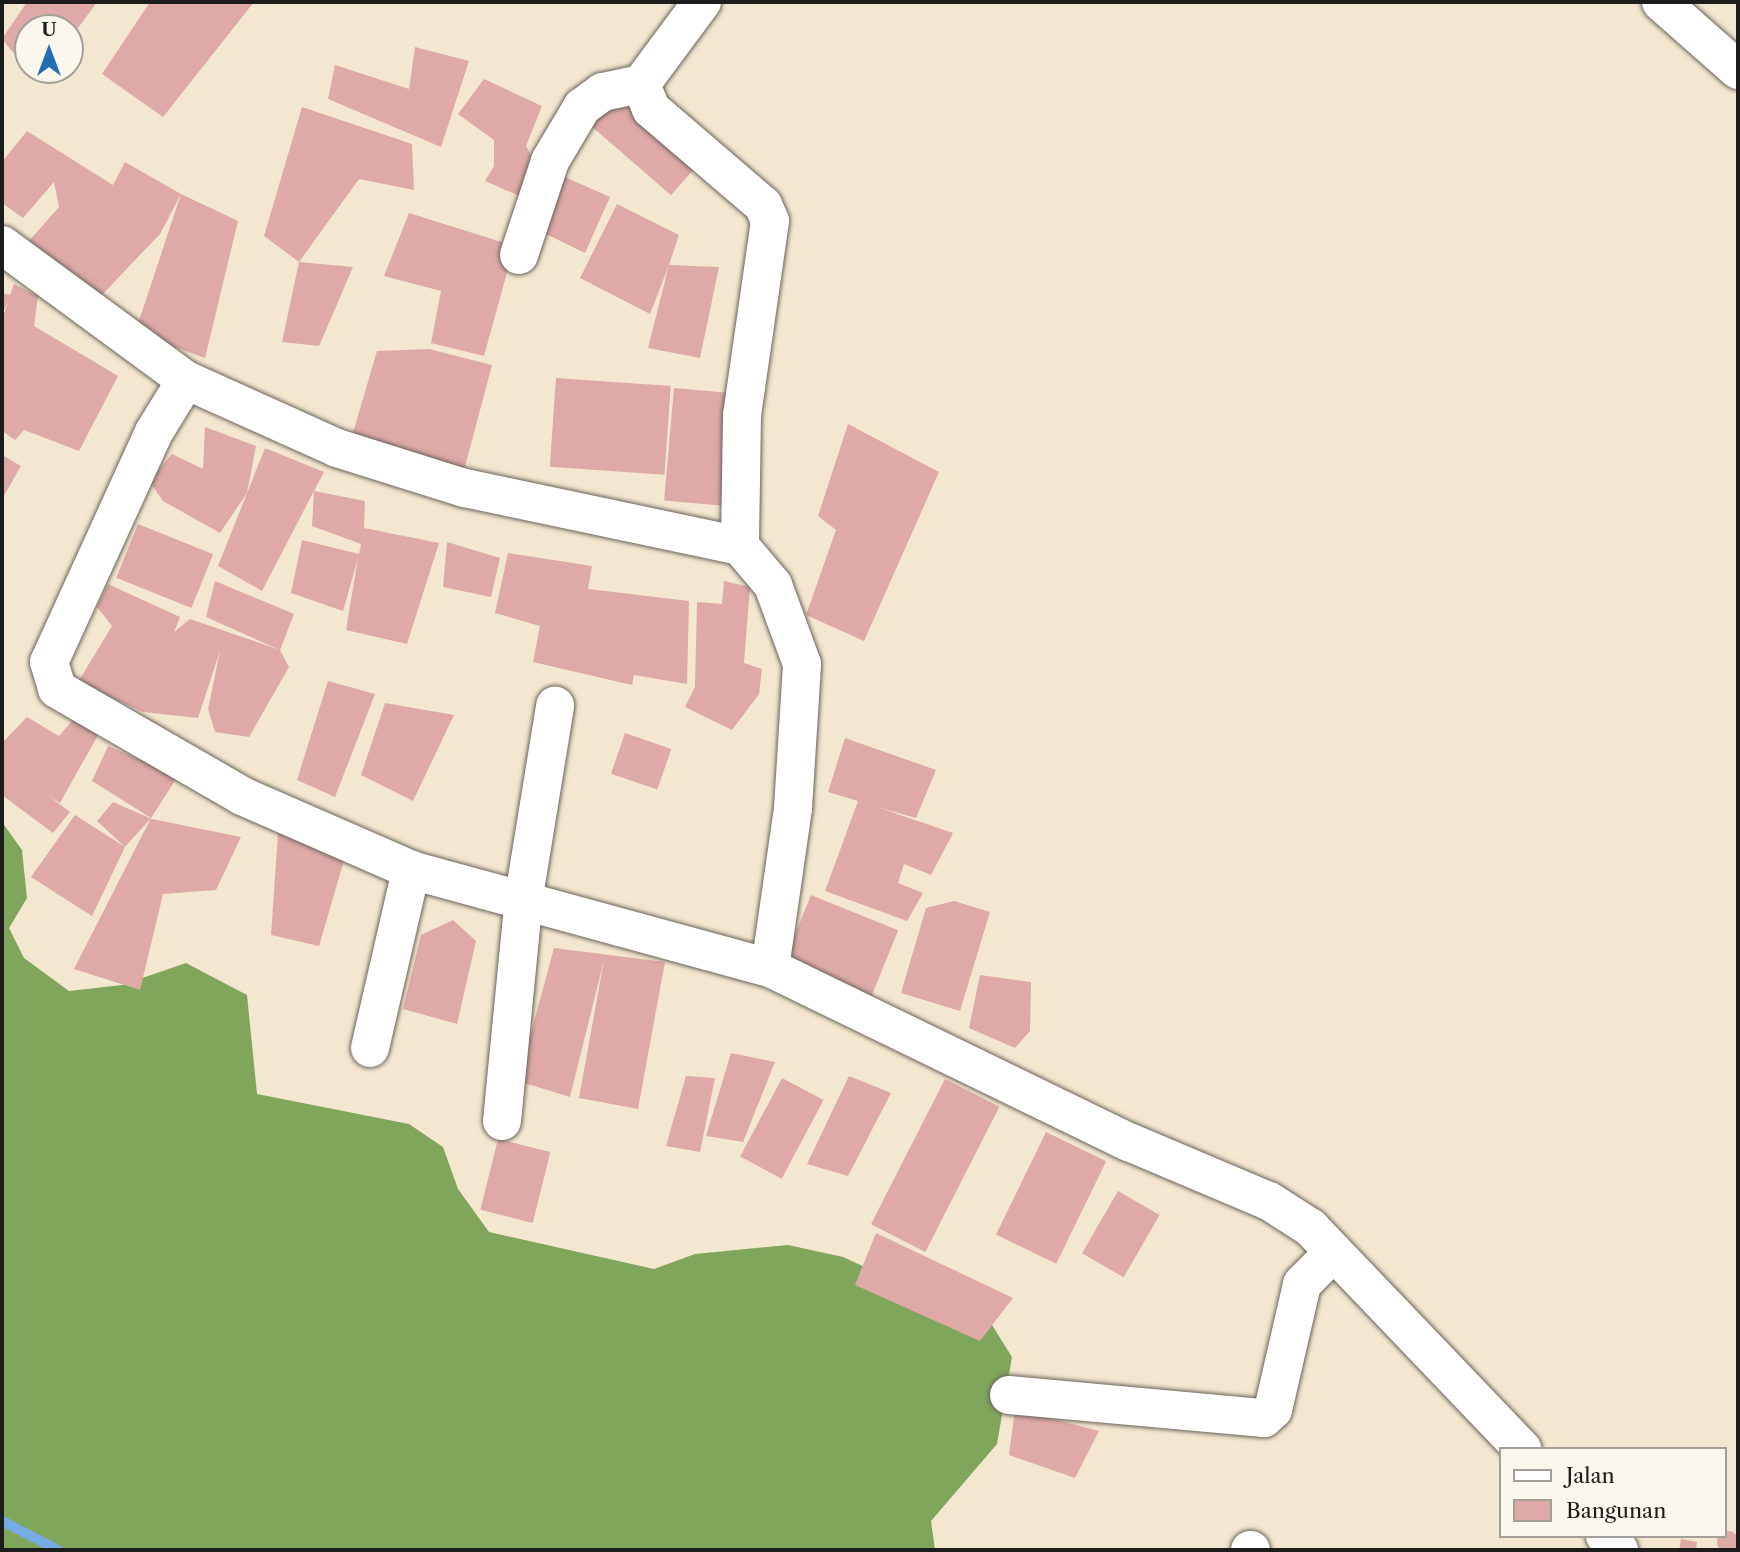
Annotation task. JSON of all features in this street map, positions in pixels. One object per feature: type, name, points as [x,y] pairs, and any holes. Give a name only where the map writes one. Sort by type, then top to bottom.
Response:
[{"type":"street","points":[[519,255],[550,161],[582,107],[603,92],[641,84],[702,2]]},
{"type":"street","points":[[1661,2],[1738,70]]},
{"type":"street","points":[[641,84],[651,109],[763,205],[770,221],[742,415],[740,546]]},
{"type":"street","points":[[2,245],[186,380],[326,443],[464,488],[740,546],[774,585],[802,664],[794,794],[770,968]]},
{"type":"street","points":[[186,380],[154,432],[49,662],[50,674],[70,699],[243,796],[411,870],[524,897],[770,968],[1129,1142],[1269,1200],[1334,1252],[1520,1447]]},
{"type":"street","points":[[502,1121],[524,897],[555,706]]},
{"type":"street","points":[[370,1048],[411,870]]},
{"type":"street","points":[[1009,1395],[1264,1418],[1273,1410],[1302,1283],[1334,1252]]},
{"type":"green space","points":[[2,822],[22,850],[27,898],[9,928],[24,958],[69,991],[122,985],[186,963],[247,995],[257,1094],[409,1124],[443,1147],[458,1189],[489,1232],[654,1269],[695,1254],[788,1245],[843,1257],[992,1325],[1012,1357],[997,1444],[931,1521],[935,1550],[2,1550]]},
{"type":"building","points":[[27,2],[97,2],[84,20],[84,14],[19,14]]},
{"type":"building","points":[[150,2],[254,2],[163,117],[102,74]]},
{"type":"building","points":[[14,21],[14,54],[2,39]]},
{"type":"building","points":[[415,47],[469,61],[441,147],[328,99],[335,65],[409,89]]},
{"type":"building","points":[[484,79],[542,106],[526,146],[535,162],[524,198],[485,181],[494,166],[494,140],[458,114]]},
{"type":"building","points":[[612,91],[697,165],[671,195],[586,121]]},
{"type":"building","points":[[302,107],[412,144],[414,190],[359,179],[299,262],[264,236]]},
{"type":"building","points":[[27,131],[113,185],[125,162],[181,194],[160,234],[99,298],[28,242],[59,207],[54,182],[23,218],[2,203],[2,162]]},
{"type":"building","points":[[558,174],[610,197],[585,253],[542,232]]},
{"type":"building","points":[[181,194],[238,221],[205,358],[135,333]]},
{"type":"building","points":[[617,204],[679,235],[650,314],[580,278]]},
{"type":"building","points":[[409,213],[508,244],[508,269],[484,356],[431,343],[441,291],[384,276]]},
{"type":"building","points":[[299,262],[353,267],[319,346],[282,342]]},
{"type":"building","points":[[669,265],[719,267],[700,358],[648,348]]},
{"type":"building","points":[[14,284],[38,296],[34,326],[118,376],[79,451],[24,430],[15,440],[2,431],[2,319],[9,300],[2,314],[2,293],[10,295]]},
{"type":"building","points":[[429,349],[492,365],[462,478],[352,436],[377,351]]},
{"type":"building","points":[[556,378],[671,386],[665,475],[550,467]]},
{"type":"building","points":[[674,388],[739,394],[729,506],[664,501]]},
{"type":"building","points":[[848,424],[939,472],[864,641],[806,615],[836,530],[818,516]]},
{"type":"building","points":[[205,427],[256,446],[247,493],[220,533],[163,501],[149,481],[172,454],[203,469]]},
{"type":"building","points":[[265,448],[324,472],[262,591],[218,566]]},
{"type":"building","points":[[2,455],[21,466],[2,499]]},
{"type":"building","points":[[314,491],[365,501],[364,528],[439,543],[407,644],[346,630],[358,558],[343,611],[291,593],[302,540],[359,554],[361,544],[312,526]]},
{"type":"building","points":[[138,524],[213,554],[191,608],[116,578]]},
{"type":"building","points":[[447,542],[500,558],[491,597],[443,587]]},
{"type":"building","points":[[508,553],[592,566],[588,589],[689,601],[687,684],[634,675],[632,685],[533,662],[540,626],[495,613]]},
{"type":"building","points":[[215,581],[294,614],[280,650],[206,617]]},
{"type":"building","points":[[724,581],[750,587],[744,663],[762,669],[759,694],[732,730],[685,707],[695,687],[697,602],[722,604]]},
{"type":"building","points":[[108,584],[180,617],[174,632],[190,619],[280,650],[289,667],[249,737],[215,732],[208,709],[220,651],[198,718],[143,712],[78,682],[112,626],[97,607]]},
{"type":"building","points":[[328,681],[375,694],[335,797],[297,780]]},
{"type":"building","points":[[385,703],[454,715],[413,801],[361,775]]},
{"type":"building","points":[[77,715],[98,735],[60,803],[49,796],[70,812],[53,833],[2,795],[2,743],[27,717],[59,736]]},
{"type":"building","points":[[625,733],[671,749],[657,790],[611,774]]},
{"type":"building","points":[[845,738],[936,770],[916,818],[877,807],[953,833],[931,875],[904,864],[898,883],[923,893],[907,921],[825,891],[858,801],[828,792]]},
{"type":"building","points":[[108,746],[178,776],[151,818],[92,781]]},
{"type":"building","points":[[113,802],[151,818],[125,847],[97,821]]},
{"type":"building","points":[[75,815],[125,847],[92,916],[31,877]]},
{"type":"building","points":[[151,818],[241,837],[216,890],[163,894],[140,990],[74,969]]},
{"type":"building","points":[[279,819],[347,850],[319,946],[271,935]]},
{"type":"building","points":[[811,895],[898,930],[870,999],[783,964]]},
{"type":"building","points":[[954,901],[990,912],[960,1011],[901,993],[926,908]]},
{"type":"building","points":[[453,920],[476,941],[457,1024],[403,1009],[421,935]]},
{"type":"building","points":[[554,948],[665,962],[638,1109],[579,1098],[604,960],[570,1097],[518,1081]]},
{"type":"building","points":[[980,975],[1031,982],[1030,1031],[1015,1048],[969,1028]]},
{"type":"building","points":[[731,1053],[775,1062],[743,1142],[706,1136]]},
{"type":"building","points":[[686,1076],[715,1078],[700,1152],[666,1146]]},
{"type":"building","points":[[849,1076],[891,1093],[848,1176],[807,1164]]},
{"type":"building","points":[[782,1078],[823,1100],[782,1179],[740,1157]]},
{"type":"building","points":[[945,1079],[999,1107],[925,1252],[871,1224]]},
{"type":"building","points":[[1046,1132],[1106,1161],[1056,1264],[996,1234]]},
{"type":"building","points":[[498,1139],[550,1152],[533,1223],[480,1210]]},
{"type":"building","points":[[1118,1191],[1160,1215],[1124,1277],[1082,1253]]},
{"type":"building","points":[[876,1233],[1013,1298],[980,1341],[855,1285]]},
{"type":"building","points":[[1015,1409],[1099,1431],[1075,1478],[1009,1455]]},
{"type":"building","points":[[1726,1532],[1736,1534],[1736,1550],[1728,1553],[1720,1550],[1718,1538],[1726,1538]]},
{"type":"building","points":[[1681,1539],[1697,1542],[1696,1550],[1679,1550]]},
{"type":"waterway","points":[[2,1521],[58,1550]]}]
